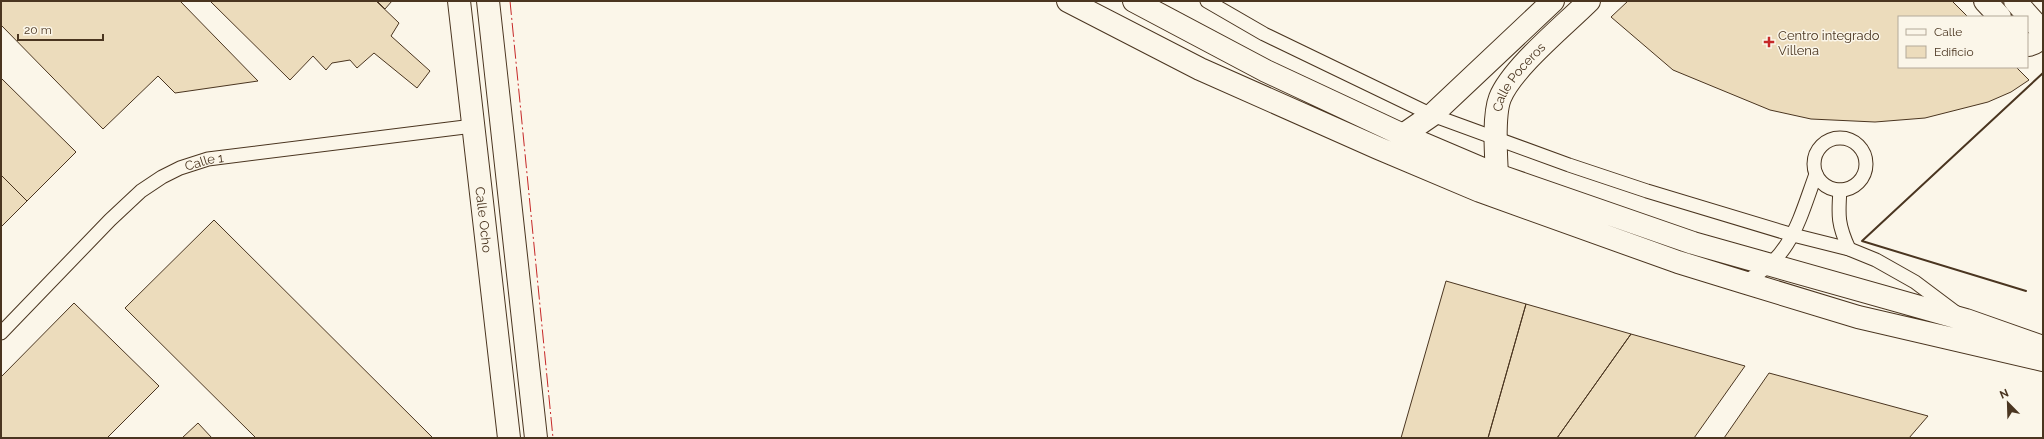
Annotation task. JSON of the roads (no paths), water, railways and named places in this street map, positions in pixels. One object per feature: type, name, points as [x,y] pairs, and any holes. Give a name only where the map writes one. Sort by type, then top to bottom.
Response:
[{"type":"street","name":"Calle Ocho","points":[[459,1],[509,438]]},
{"type":"street","points":[[488,1],[536,438]]},
{"type":"street","points":[[1068,1],[1200,69],[1443,176],[1605,237],[1678,262],[1858,317],[2043,360]]},
{"type":"street","points":[[1134,1],[1266,70],[1403,135],[1497,174],[1653,230],[1770,266],[1966,320],[2043,348]]},
{"type":"street","points":[[1403,135],[1432,115],[1553,1]]},
{"type":"street","name":"Calle Poceros","points":[[1497,174],[1495,139],[1500,99],[1513,75],[1589,1]]},
{"type":"street","points":[[1985,1],[1999,16]]},
{"type":"street","points":[[2014,1],[2043,32],[2042,36],[2037,42],[2028,44]]},
{"type":"lane","points":[[1207,1],[1264,34],[1432,115],[1495,139],[1647,191],[1793,235],[1849,249],[1876,260],[1915,282],[1966,320]]},
{"type":"lane","name":"Calle 1","points":[[1,333],[141,191],[162,177],[180,168],[208,159],[473,126]]},
{"type":"lane","points":[[1842,138],[1851,140],[1864,152],[1866,170],[1857,184],[1840,190],[1826,186],[1816,174],[1814,166],[1816,157],[1826,143],[1834,139],[1842,138]]},
{"type":"lane","points":[[1743,282],[1757,276],[1770,266],[1782,252],[1793,235],[1816,174]]},
{"type":"lane","points":[[1840,190],[1838,218],[1842,233],[1849,249]]},
{"type":"place","name":"Centro integrado Villena","points":[[1769,42]]}]
